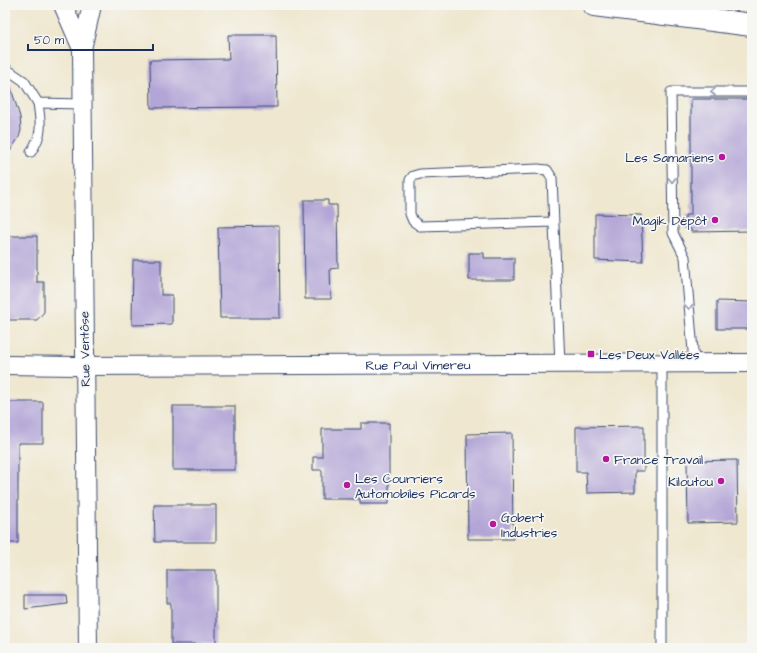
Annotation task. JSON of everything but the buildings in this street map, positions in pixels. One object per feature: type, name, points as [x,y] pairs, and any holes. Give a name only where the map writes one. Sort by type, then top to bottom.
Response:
[{"type":"main road","points":[[594,5],[752,25]]},
{"type":"street","name":"Rue Ventôse","points":[[63,5],[82,49]]},
{"type":"street","name":"Rue Ventôse","points":[[88,648],[82,49],[92,5]]},
{"type":"street","name":"Rue Paul Vimereu","points":[[5,364],[84,366],[752,364]]},
{"type":"lane","points":[[5,68],[24,81],[38,103],[41,127],[38,142],[31,152]]},
{"type":"lane","points":[[694,364],[684,257],[673,233],[671,92],[752,92]]},
{"type":"lane","points":[[38,103],[82,104]]},
{"type":"lane","points":[[553,222],[420,226],[414,221],[410,214],[410,180],[413,176],[420,174],[538,169],[547,170],[552,178],[560,364]]},
{"type":"lane","points":[[662,364],[662,648]]},
{"type":"place","name":"Les Samariens","points":[[722,157]]},
{"type":"place","name":"Magik Dépôt","points":[[715,220]]},
{"type":"place","name":"Les Deux Vallées","points":[[591,354]]},
{"type":"place","name":"France Travail","points":[[606,459]]},
{"type":"place","name":"Kiloutou","points":[[721,481]]},
{"type":"place","name":"Les Courriers Automobiles Picards","points":[[347,485]]},
{"type":"place","name":"Gobert Industries","points":[[493,524]]}]
